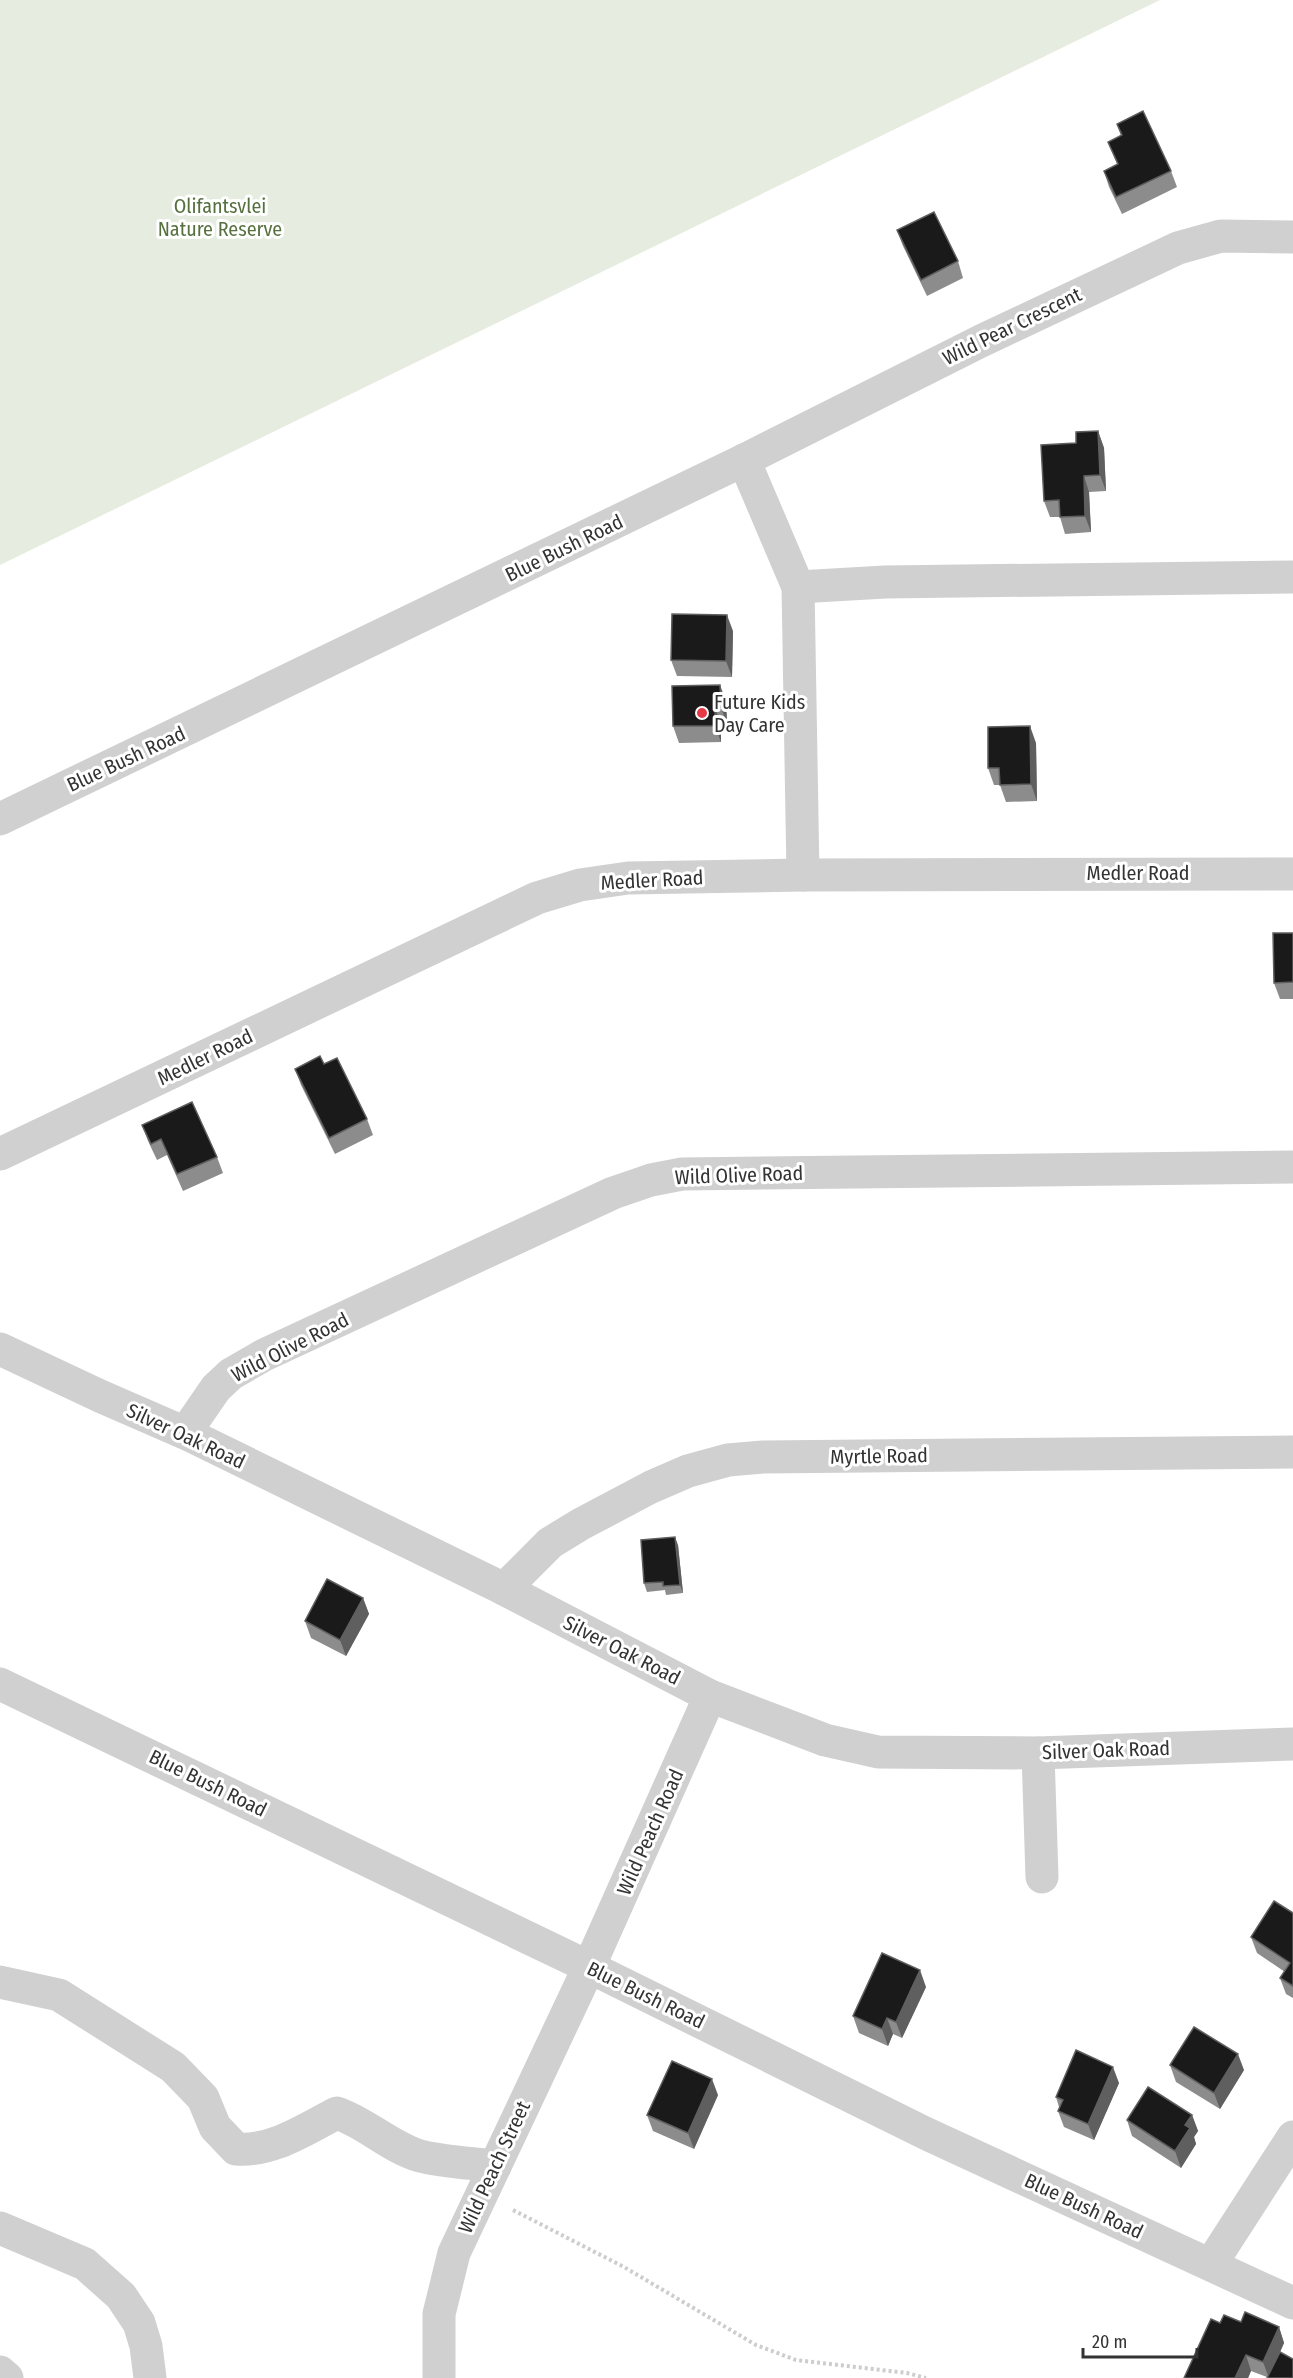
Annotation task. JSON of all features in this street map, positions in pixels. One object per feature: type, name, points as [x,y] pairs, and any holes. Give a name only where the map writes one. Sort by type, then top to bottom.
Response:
[{"type":"street","name":"Wild Pear Crescent","points":[[744,460],[981,340],[1178,248],[1221,236],[1293,237]]},
{"type":"street","points":[[744,460],[798,587],[803,875]]},
{"type":"street","name":"Blue Bush Road","points":[[0,819],[744,460]]},
{"type":"street","points":[[798,587],[885,582],[1293,577]]},
{"type":"street","name":"Medler Road","points":[[0,1154],[537,898],[580,885],[628,878],[803,875],[1293,874]]},
{"type":"street","name":"Wild Olive Road","points":[[185,1433],[216,1388],[231,1374],[264,1355],[613,1192],[651,1180],[682,1174],[1293,1167]]},
{"type":"street","name":"Silver Oak Road","points":[[0,1349],[185,1433],[504,1589],[710,1696],[825,1740],[878,1752],[1038,1753],[1293,1744]]},
{"type":"street","name":"Myrtle Road","points":[[504,1589],[550,1543],[581,1524],[688,1471],[728,1460],[763,1457],[1293,1452]]},
{"type":"street","name":"Blue Bush Road","points":[[0,1684],[589,1967],[927,2134],[1293,2303]]},
{"type":"street","name":"Wild Peach Road","points":[[589,1967],[710,1696]]},
{"type":"street","points":[[1038,1753],[1042,1876]]},
{"type":"street","name":"Wild Peach Street","points":[[439,2378],[439,2314],[454,2253],[589,1967]]},
{"type":"street","points":[[0,1982],[59,1995],[173,2067],[203,2098],[215,2127],[236,2149],[252,2150],[280,2142],[337,2112],[420,2156],[495,2166]]},
{"type":"street","points":[[1211,2264],[1293,2137]]},
{"type":"street","points":[[4,2237],[86,2264],[121,2296],[139,2323],[146,2346],[150,2378]]},
{"type":"street","points":[[0,2372],[7,2378]]},
{"type":"path","points":[[481,2196],[531,2218],[624,2267],[756,2345],[796,2360],[907,2373],[926,2378]]},
{"type":"green space","name":"Olifantsvlei Nature Reserve","points":[[0,0],[1160,0],[0,565]]},
{"type":"building","points":[[1143,111],[1171,171],[1116,197],[1104,171],[1118,164],[1108,142],[1122,135],[1117,124]]},
{"type":"building","points":[[934,212],[958,261],[921,280],[897,230]]},
{"type":"building","points":[[1098,431],[1100,475],[1084,476],[1085,516],[1060,517],[1059,500],[1044,501],[1041,445],[1076,443],[1076,432]]},
{"type":"building","points":[[672,614],[727,615],[726,661],[671,660]]},
{"type":"building","points":[[720,685],[721,707],[715,708],[715,726],[673,726],[672,686]]},
{"type":"building","points":[[1030,726],[1031,784],[1000,785],[999,768],[988,768],[988,727]]},
{"type":"building","points":[[1273,933],[1293,933],[1293,982],[1274,983]]},
{"type":"building","points":[[320,1056],[324,1064],[337,1058],[367,1119],[329,1138],[295,1069]]},
{"type":"building","points":[[192,1102],[217,1157],[177,1174],[161,1139],[151,1144],[142,1125]]},
{"type":"building","points":[[675,1537],[680,1585],[663,1586],[663,1582],[644,1583],[641,1540]]},
{"type":"building","points":[[327,1579],[363,1598],[340,1640],[305,1621]]},
{"type":"building","points":[[1274,1901],[1293,1913],[1293,1986],[1280,1978],[1290,1963],[1251,1937]]},
{"type":"building","points":[[882,1953],[920,1970],[896,2022],[887,2018],[882,2029],[853,2016]]},
{"type":"building","points":[[1194,2027],[1238,2054],[1214,2093],[1170,2065]]},
{"type":"building","points":[[1076,2050],[1113,2067],[1088,2124],[1058,2111],[1063,2100],[1056,2097]]},
{"type":"building","points":[[672,2061],[712,2079],[688,2133],[647,2115]]},
{"type":"building","points":[[1148,2087],[1192,2115],[1185,2125],[1190,2128],[1175,2151],[1127,2120]]},
{"type":"building","points":[[1245,2312],[1279,2327],[1263,2362],[1246,2355],[1235,2378],[1184,2378],[1211,2319],[1220,2323],[1224,2315],[1241,2322]]},
{"type":"building","points":[[1280,2352],[1293,2359],[1293,2378],[1267,2378]]},
{"type":"place","name":"Future Kids Day Care","points":[[702,713]]}]
